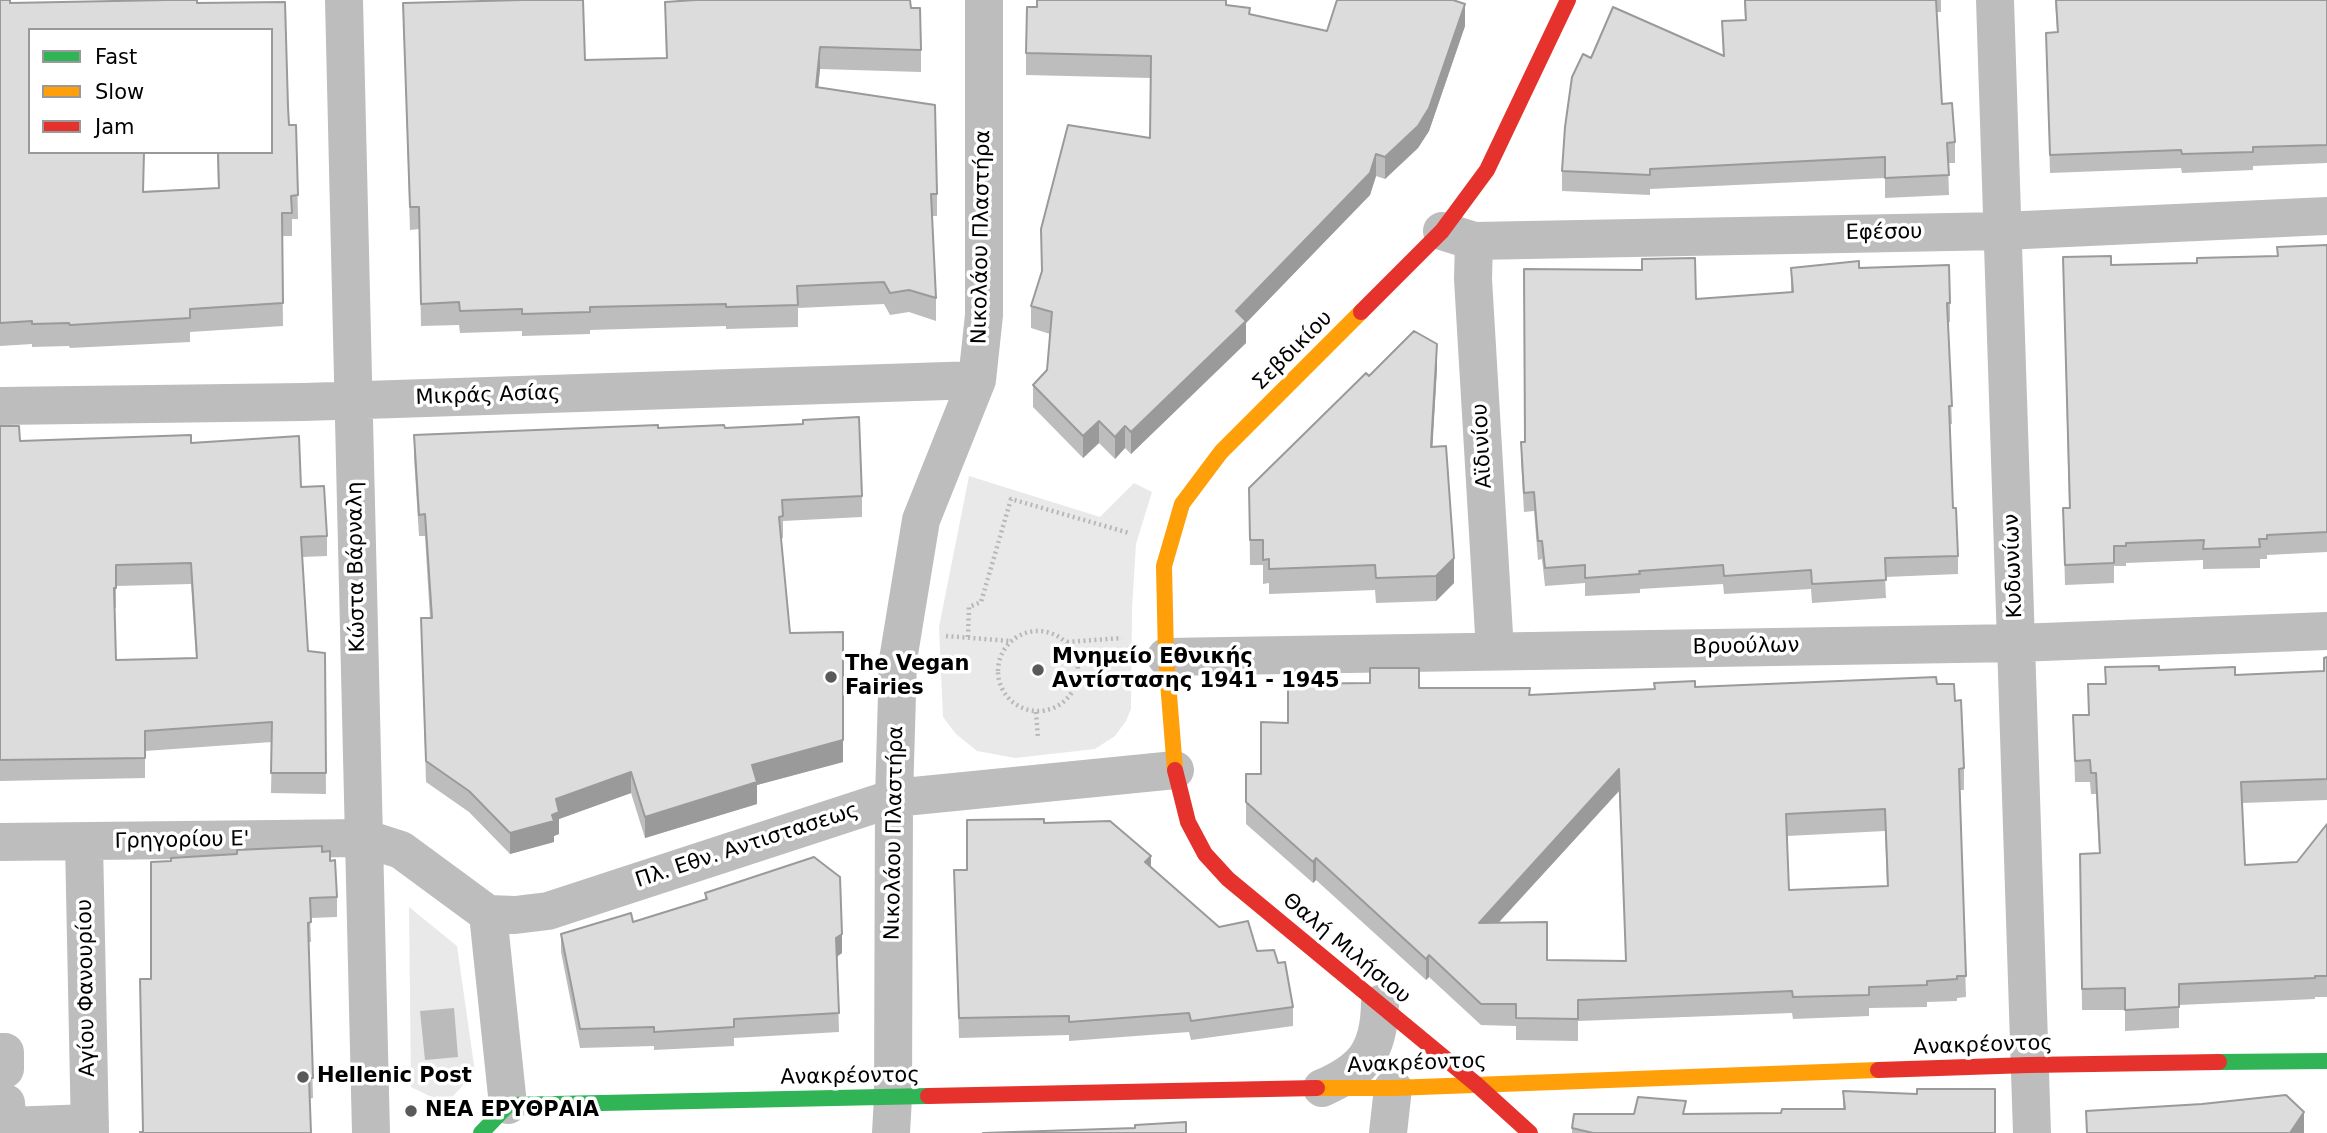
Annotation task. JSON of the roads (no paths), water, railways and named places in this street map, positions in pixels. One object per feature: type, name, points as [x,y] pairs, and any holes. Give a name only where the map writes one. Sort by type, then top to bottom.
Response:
[{"type":"street","name":"Κώστα Βάρναλη","points":[[344,0],[372,1133]]},
{"type":"street","name":"Νικολάου Πλαστήρα","points":[[892,1115],[894,798],[898,660],[921,520],[976,380],[984,315],[985,0]]},
{"type":"street","name":"Σεβδικίου","points":[[1175,770],[1165,646],[1164,566],[1182,504],[1221,452],[1458,236],[1568,0]]},
{"type":"street","name":"Κυδωνίων","points":[[1995,0],[2032,1133]]},
{"type":"street","name":"Εφέσου","points":[[1458,236],[2003,231],[2327,216]]},
{"type":"street","name":"Αϊδινίου","points":[[1458,236],[1473,279],[1495,652]]},
{"type":"street","name":"Μικράς Ασίας","points":[[0,406],[352,400],[976,380]]},
{"type":"street","name":"Βρυούλων","points":[[1165,646],[1495,652],[2017,643],[2327,631]]},
{"type":"street","name":"Πλ. Εθν. Αντιστασεως","points":[[488,914],[548,911],[894,798],[1175,770]]},
{"type":"street","name":"Θαλή Μιλήσιου","points":[[1175,770],[1188,822],[1205,854],[1228,879],[1476,1084],[1530,1133]]},
{"type":"street","name":"Γρηγορίου Ε'","points":[[0,842],[364,838],[401,850],[488,914]]},
{"type":"street","name":"Αγίου Φανουρίου","points":[[84,842],[90,1128]]},
{"type":"street","points":[[481,1133],[508,1105],[488,914]]},
{"type":"street","points":[[1322,1088],[1362,1065],[1375,1043],[1380,1004]]},
{"type":"street","name":"Ανακρέοντος","points":[[508,1105],[892,1115],[1322,1088],[1393,1088],[2029,1065],[2327,1061]]},
{"type":"street","points":[[4,1075],[8,1126],[90,1128]]},
{"type":"street","points":[[1388,1133],[1393,1088]]},
{"type":"place","name":"Μνημείο Εθνικής Αντίστασης 1941 - 1945","points":[[1038,670]]},
{"type":"place","name":"The Vegan Fairies","points":[[831,677]]},
{"type":"place","name":"Hellenic Post","points":[[303,1077]]},
{"type":"place","name":"ΝΕΑ ΕΡΥΘΡΑΙΑ","points":[[411,1111]]}]
